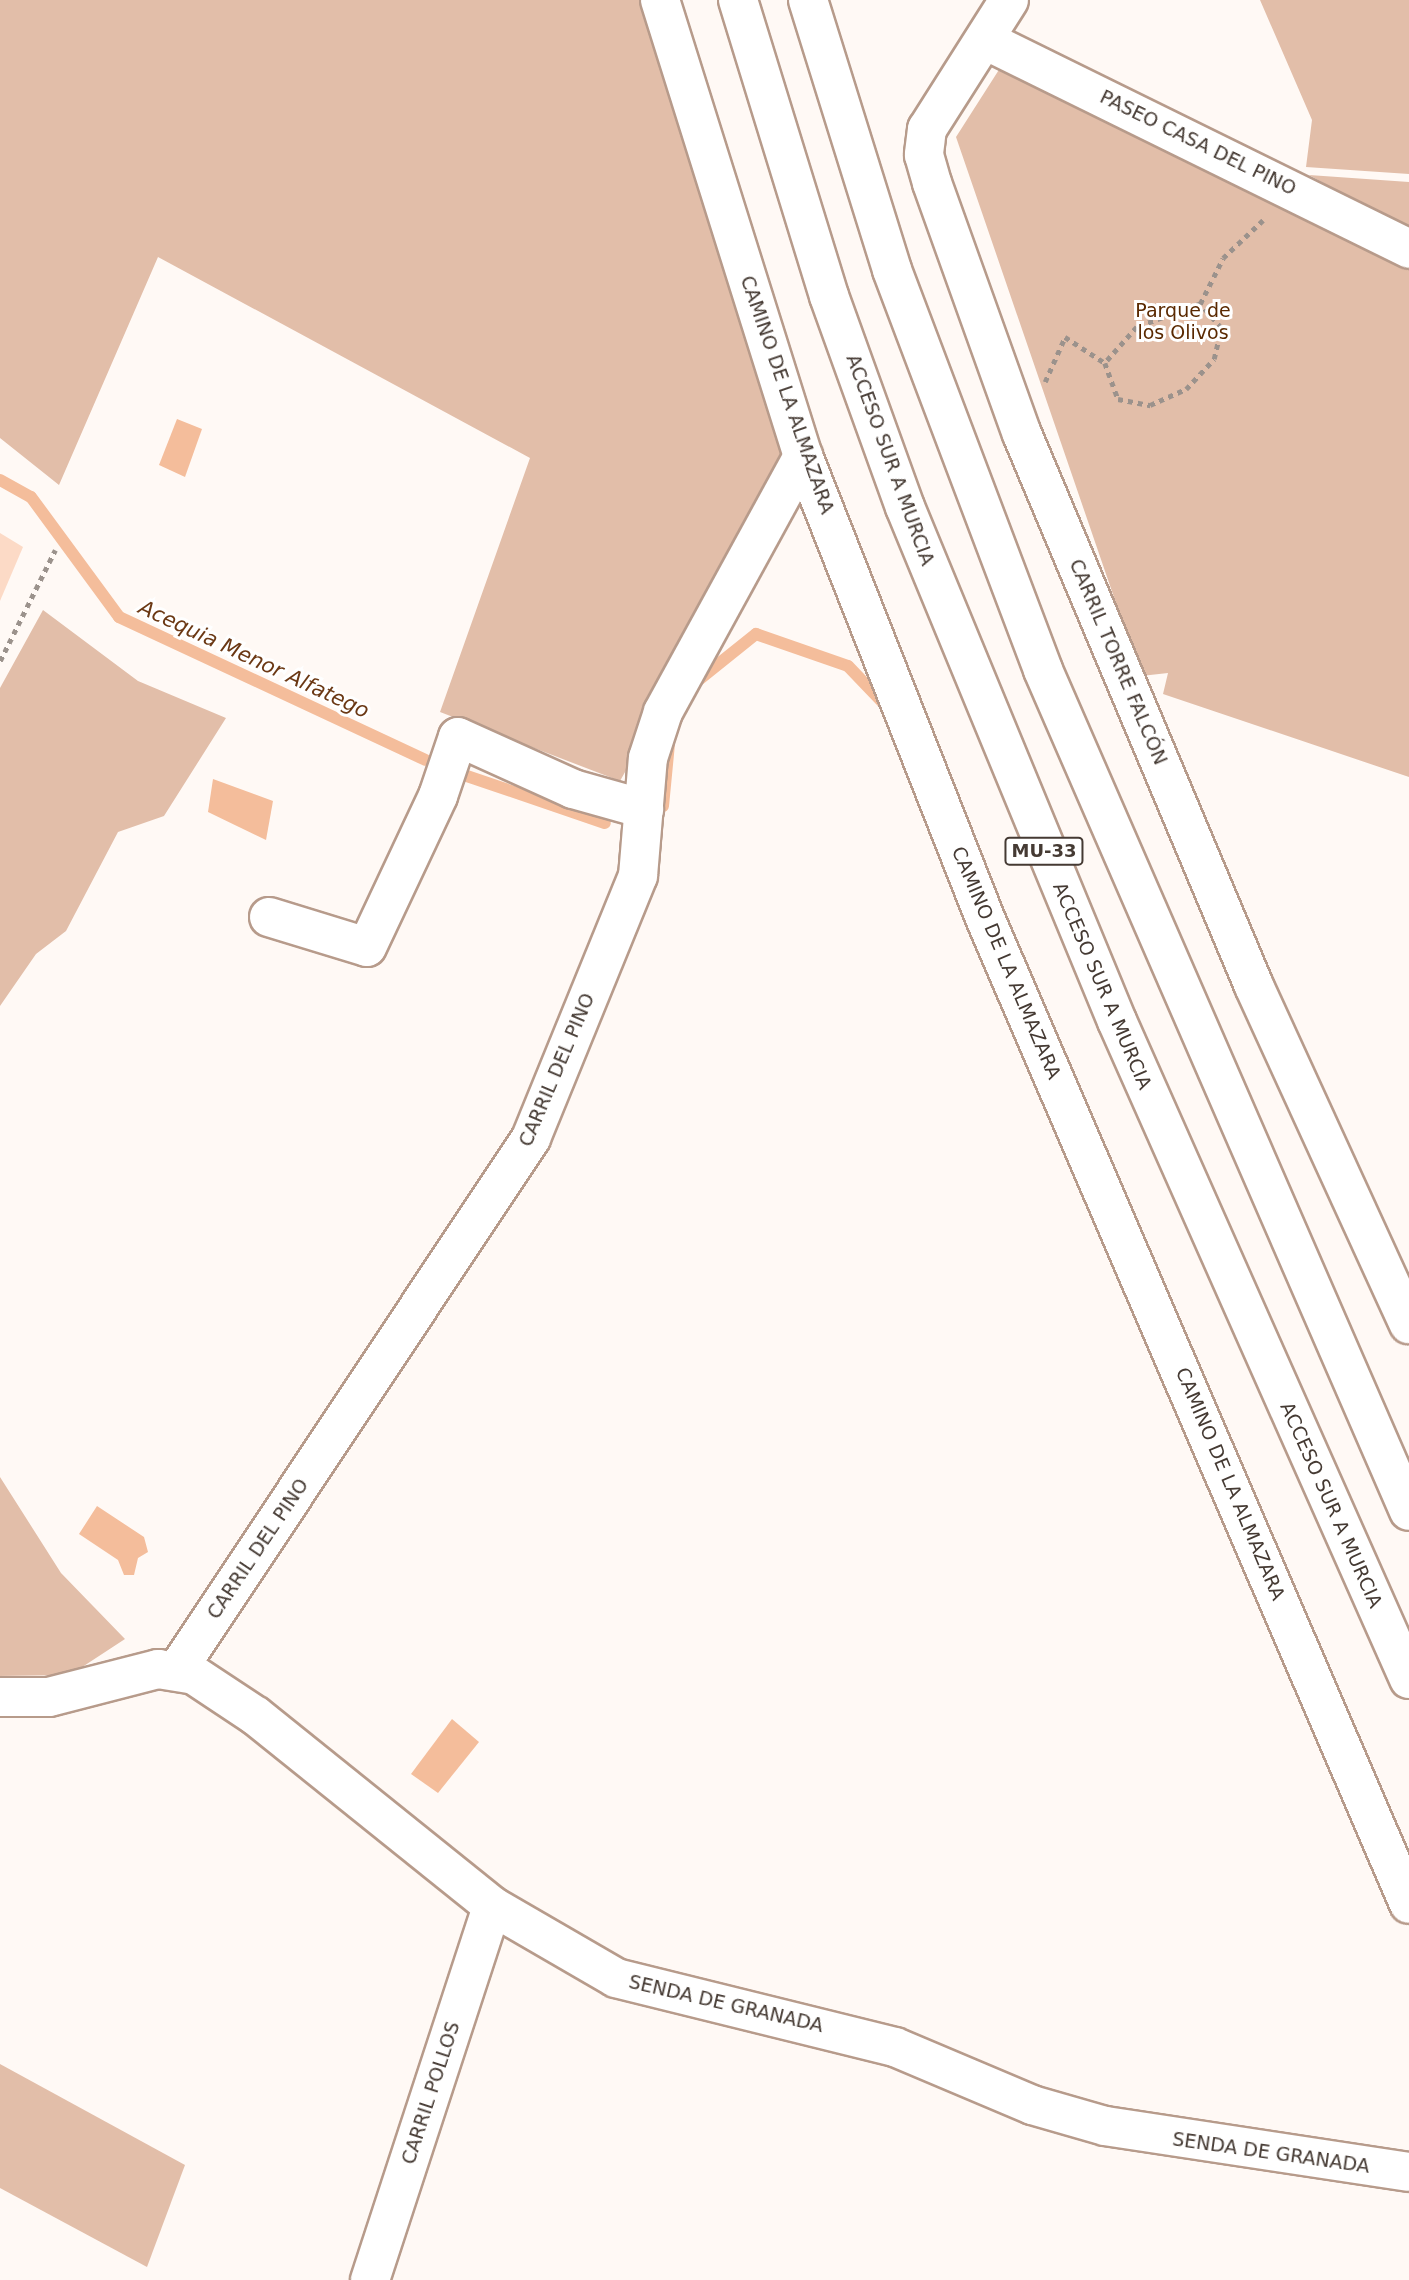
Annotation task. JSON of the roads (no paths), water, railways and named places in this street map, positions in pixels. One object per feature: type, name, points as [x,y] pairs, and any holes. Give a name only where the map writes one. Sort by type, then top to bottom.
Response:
[{"type":"main road","name":"CAMINO DE LA ALMAZARA","points":[[660,0],[803,456],[985,918],[1409,1904]]},
{"type":"main road","name":"ACCESO SUR A MURCIA","points":[[738,0],[830,296],[905,507],[1112,1009],[1409,1679]]},
{"type":"main road","name":"MU-33","points":[[808,0],[892,270],[1043,670],[1409,1511]]},
{"type":"main road","name":"CARRIL TORRE FALCÓN","points":[[1009,0],[935,112],[924,155],[1022,434],[1254,986],[1409,1324]]},
{"type":"main road","name":"PASEO CASA DEL PINO","points":[[985,40],[1409,248]]},
{"type":"main road","name":"CARRIL DEL PINO","points":[[178,1669],[531,1138],[638,876],[648,758],[663,712],[803,456]]},
{"type":"main road","points":[[270,917],[367,947],[438,796],[458,737],[573,789],[644,808]]},
{"type":"main road","points":[[0,1697],[49,1697],[178,1669]]},
{"type":"main road","name":"SENDA DE GRANADA","points":[[178,1669],[256,1716],[492,1906],[616,1978],[895,2047],[1032,2105],[1194,2144],[1409,2172]]},
{"type":"main road","name":"CARRIL POLLOS","points":[[370,2280],[492,1906]]},
{"type":"waterway","name":"Acequia Menor Alfatego","points":[[0,480],[31,497],[119,617],[425,760]]},
{"type":"waterway","name":"Acequia Menor Alfatego","points":[[696,682],[756,634],[848,666],[889,709]]},
{"type":"waterway","name":"Acequia Menor Alfatego","points":[[663,806],[669,744]]},
{"type":"waterway","name":"Acequia Menor Alfatego","points":[[458,773],[605,823]]},
{"type":"park label","name":"Parque de los Olivos","points":[[1183,322]]}]
